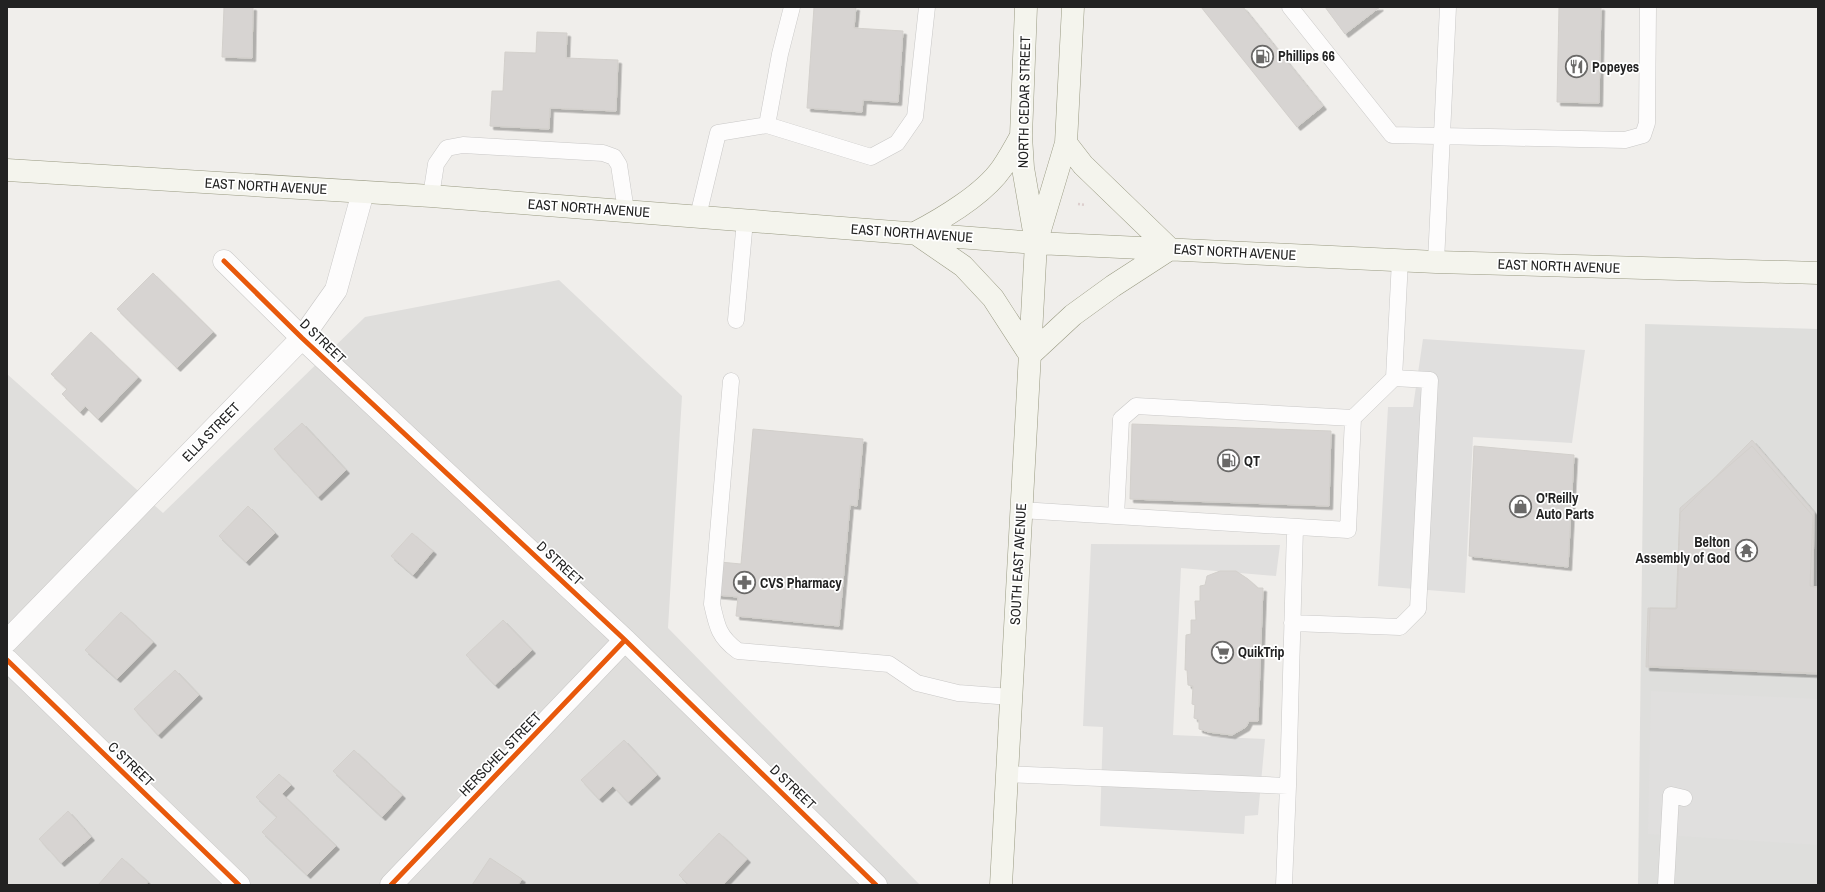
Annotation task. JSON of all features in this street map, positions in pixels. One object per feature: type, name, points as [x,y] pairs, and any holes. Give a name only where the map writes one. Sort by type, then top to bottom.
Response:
[{"type":"main road","name":"NORTH CEDAR STREET","points":[[1026,7],[1021,136],[1022,168],[1036,243]]},
{"type":"main road","points":[[1036,243],[1066,143],[1073,7]]},
{"type":"main road","points":[[1021,136],[1001,170],[983,187],[947,216],[915,233],[964,266],[993,298],[1030,355],[1073,315],[1113,286],[1170,249],[1083,165],[1066,143]]},
{"type":"main road","name":"EAST NORTH AVENUE","points":[[7,170],[431,196],[1036,243],[1436,262],[1818,273]]},
{"type":"main road","name":"SOUTH EAST AVENUE","points":[[1001,885],[1036,243]]},
{"type":"street","name":"ELLA STREET","points":[[7,641],[302,338],[336,290],[363,192]]},
{"type":"street","name":"D STREET","points":[[224,261],[302,338],[625,640],[876,885]]},
{"type":"street","name":"HERSCHEL STREET","points":[[392,885],[625,640]]},
{"type":"street","name":"C STREET","points":[[7,660],[239,885]]},
{"type":"lane","points":[[767,125],[780,54],[792,7]]},
{"type":"lane","points":[[698,216],[718,133],[767,125],[871,157],[897,143],[915,117],[927,7]]},
{"type":"lane","points":[[1290,7],[1392,135],[1625,140],[1643,135],[1647,122],[1648,7]]},
{"type":"lane","points":[[1436,262],[1448,7]]},
{"type":"lane","points":[[431,196],[436,164],[447,148],[463,145],[603,153],[614,157],[619,165],[626,211]]},
{"type":"lane","points":[[736,320],[745,220]]},
{"type":"lane","points":[[1022,510],[1348,530],[1353,418],[1394,378],[1400,260]]},
{"type":"lane","points":[[1292,623],[1400,627],[1418,609],[1430,380],[1394,378]]},
{"type":"lane","points":[[731,381],[712,604],[718,630],[727,643],[738,651],[889,664],[917,683],[958,693],[1011,697]]},
{"type":"lane","points":[[1116,516],[1121,419],[1136,406],[1353,418]]},
{"type":"lane","points":[[1284,885],[1296,528]]},
{"type":"lane","points":[[1007,774],[1288,786]]},
{"type":"lane","points":[[1666,885],[1671,795],[1684,798]]},
{"type":"shaded area","points":[[559,280],[682,396],[668,628],[920,885],[7,885],[7,374],[163,513],[365,317]]},
{"type":"shaded area","points":[[1645,324],[1818,329],[1818,885],[1638,885]]},
{"type":"shaded area","points":[[1423,339],[1585,350],[1572,443],[1473,437],[1465,593],[1378,586],[1388,407],[1413,407]]},
{"type":"shaded area","points":[[1818,498],[1818,583],[1816,583]]},
{"type":"shaded area","points":[[1091,544],[1280,545],[1276,576],[1181,568],[1173,735],[1265,739],[1258,815],[1245,816],[1244,834],[1100,826],[1103,727],[1083,726]]},
{"type":"shaded area","points":[[1651,691],[1818,699],[1818,845],[1648,834]]},
{"type":"building","points":[[224,7],[253,7],[252,58],[222,57]]},
{"type":"building","points":[[814,7],[856,7],[854,28],[903,31],[898,102],[863,100],[862,112],[807,108]]},
{"type":"building","name":"Phillips 66","points":[[1201,7],[1243,7],[1323,106],[1297,127]]},
{"type":"building","points":[[1325,7],[1380,7],[1345,34]]},
{"type":"building","points":[[1559,7],[1601,7],[1599,103],[1557,102]]},
{"type":"building","points":[[537,32],[567,33],[566,58],[618,60],[616,111],[550,108],[549,129],[490,126],[492,91],[503,91],[505,52],[536,53]]},
{"type":"building","points":[[153,273],[213,332],[177,368],[117,309]]},
{"type":"building","points":[[91,332],[138,377],[98,419],[85,406],[80,412],[62,394],[67,389],[51,374]]},
{"type":"building","points":[[302,423],[346,470],[318,497],[274,449]]},
{"type":"building","points":[[1132,424],[1331,431],[1329,506],[1130,499]]},
{"type":"building","name":"CVS Pharmacy","points":[[753,429],[863,439],[857,506],[850,505],[839,626],[736,616],[738,597],[717,595],[720,562],[741,564]]},
{"type":"building","name":"Belton Assembly of God","points":[[1752,440],[1814,512],[1813,587],[1818,587],[1818,673],[1648,666],[1650,608],[1677,608],[1680,513]]},
{"type":"building","name":"O'Reilly Auto Parts","points":[[1474,446],[1574,455],[1568,567],[1469,556]]},
{"type":"building","name":"Belton Assembly of God","points":[[1752,446],[1813,516],[1810,586],[1818,587],[1818,674],[1646,667],[1648,608],[1676,609],[1680,508]]},
{"type":"building","points":[[248,506],[275,533],[246,562],[219,536]]},
{"type":"building","points":[[412,533],[433,551],[413,575],[391,556]]},
{"type":"building","name":"QuikTrip","points":[[1220,571],[1236,571],[1258,588],[1263,588],[1258,721],[1249,721],[1246,727],[1232,735],[1208,732],[1199,729],[1199,720],[1194,718],[1195,705],[1192,704],[1193,686],[1188,685],[1187,670],[1185,670],[1186,635],[1191,634],[1191,620],[1196,620],[1195,601],[1200,601],[1200,586],[1205,585],[1207,576]]},
{"type":"building","points":[[121,612],[153,642],[117,679],[85,650]]},
{"type":"building","points":[[503,620],[532,650],[495,685],[466,655]]},
{"type":"building","points":[[175,670],[199,695],[158,735],[134,709]]},
{"type":"building","points":[[624,740],[657,775],[628,802],[613,786],[599,799],[581,780]]},
{"type":"building","points":[[354,750],[402,795],[382,817],[333,771]]},
{"type":"building","points":[[279,774],[291,785],[282,794],[336,846],[307,875],[262,832],[277,817],[256,797]]},
{"type":"building","points":[[68,811],[91,837],[61,863],[39,839]]},
{"type":"building","points":[[719,833],[747,859],[723,885],[689,885],[679,875]]},
{"type":"building","points":[[122,858],[148,882],[146,885],[98,885]]},
{"type":"building","points":[[490,858],[522,879],[518,885],[472,885]]},
{"type":"cycle path","points":[[224,261],[302,338],[625,640],[876,885]]},
{"type":"cycle path","points":[[391,885],[625,640]]},
{"type":"cycle path","points":[[7,660],[239,885]]},
{"type":"place","name":"Phillips 66","points":[[1262,56]]},
{"type":"place","name":"Popeyes","points":[[1577,67]]},
{"type":"place","name":"QT","points":[[1229,461]]},
{"type":"place","name":"O'Reilly Auto Parts","points":[[1521,506]]},
{"type":"place","name":"Belton Assembly of God","points":[[1746,550]]},
{"type":"place","name":"CVS Pharmacy","points":[[744,583]]},
{"type":"place","name":"QuikTrip","points":[[1223,652]]}]
